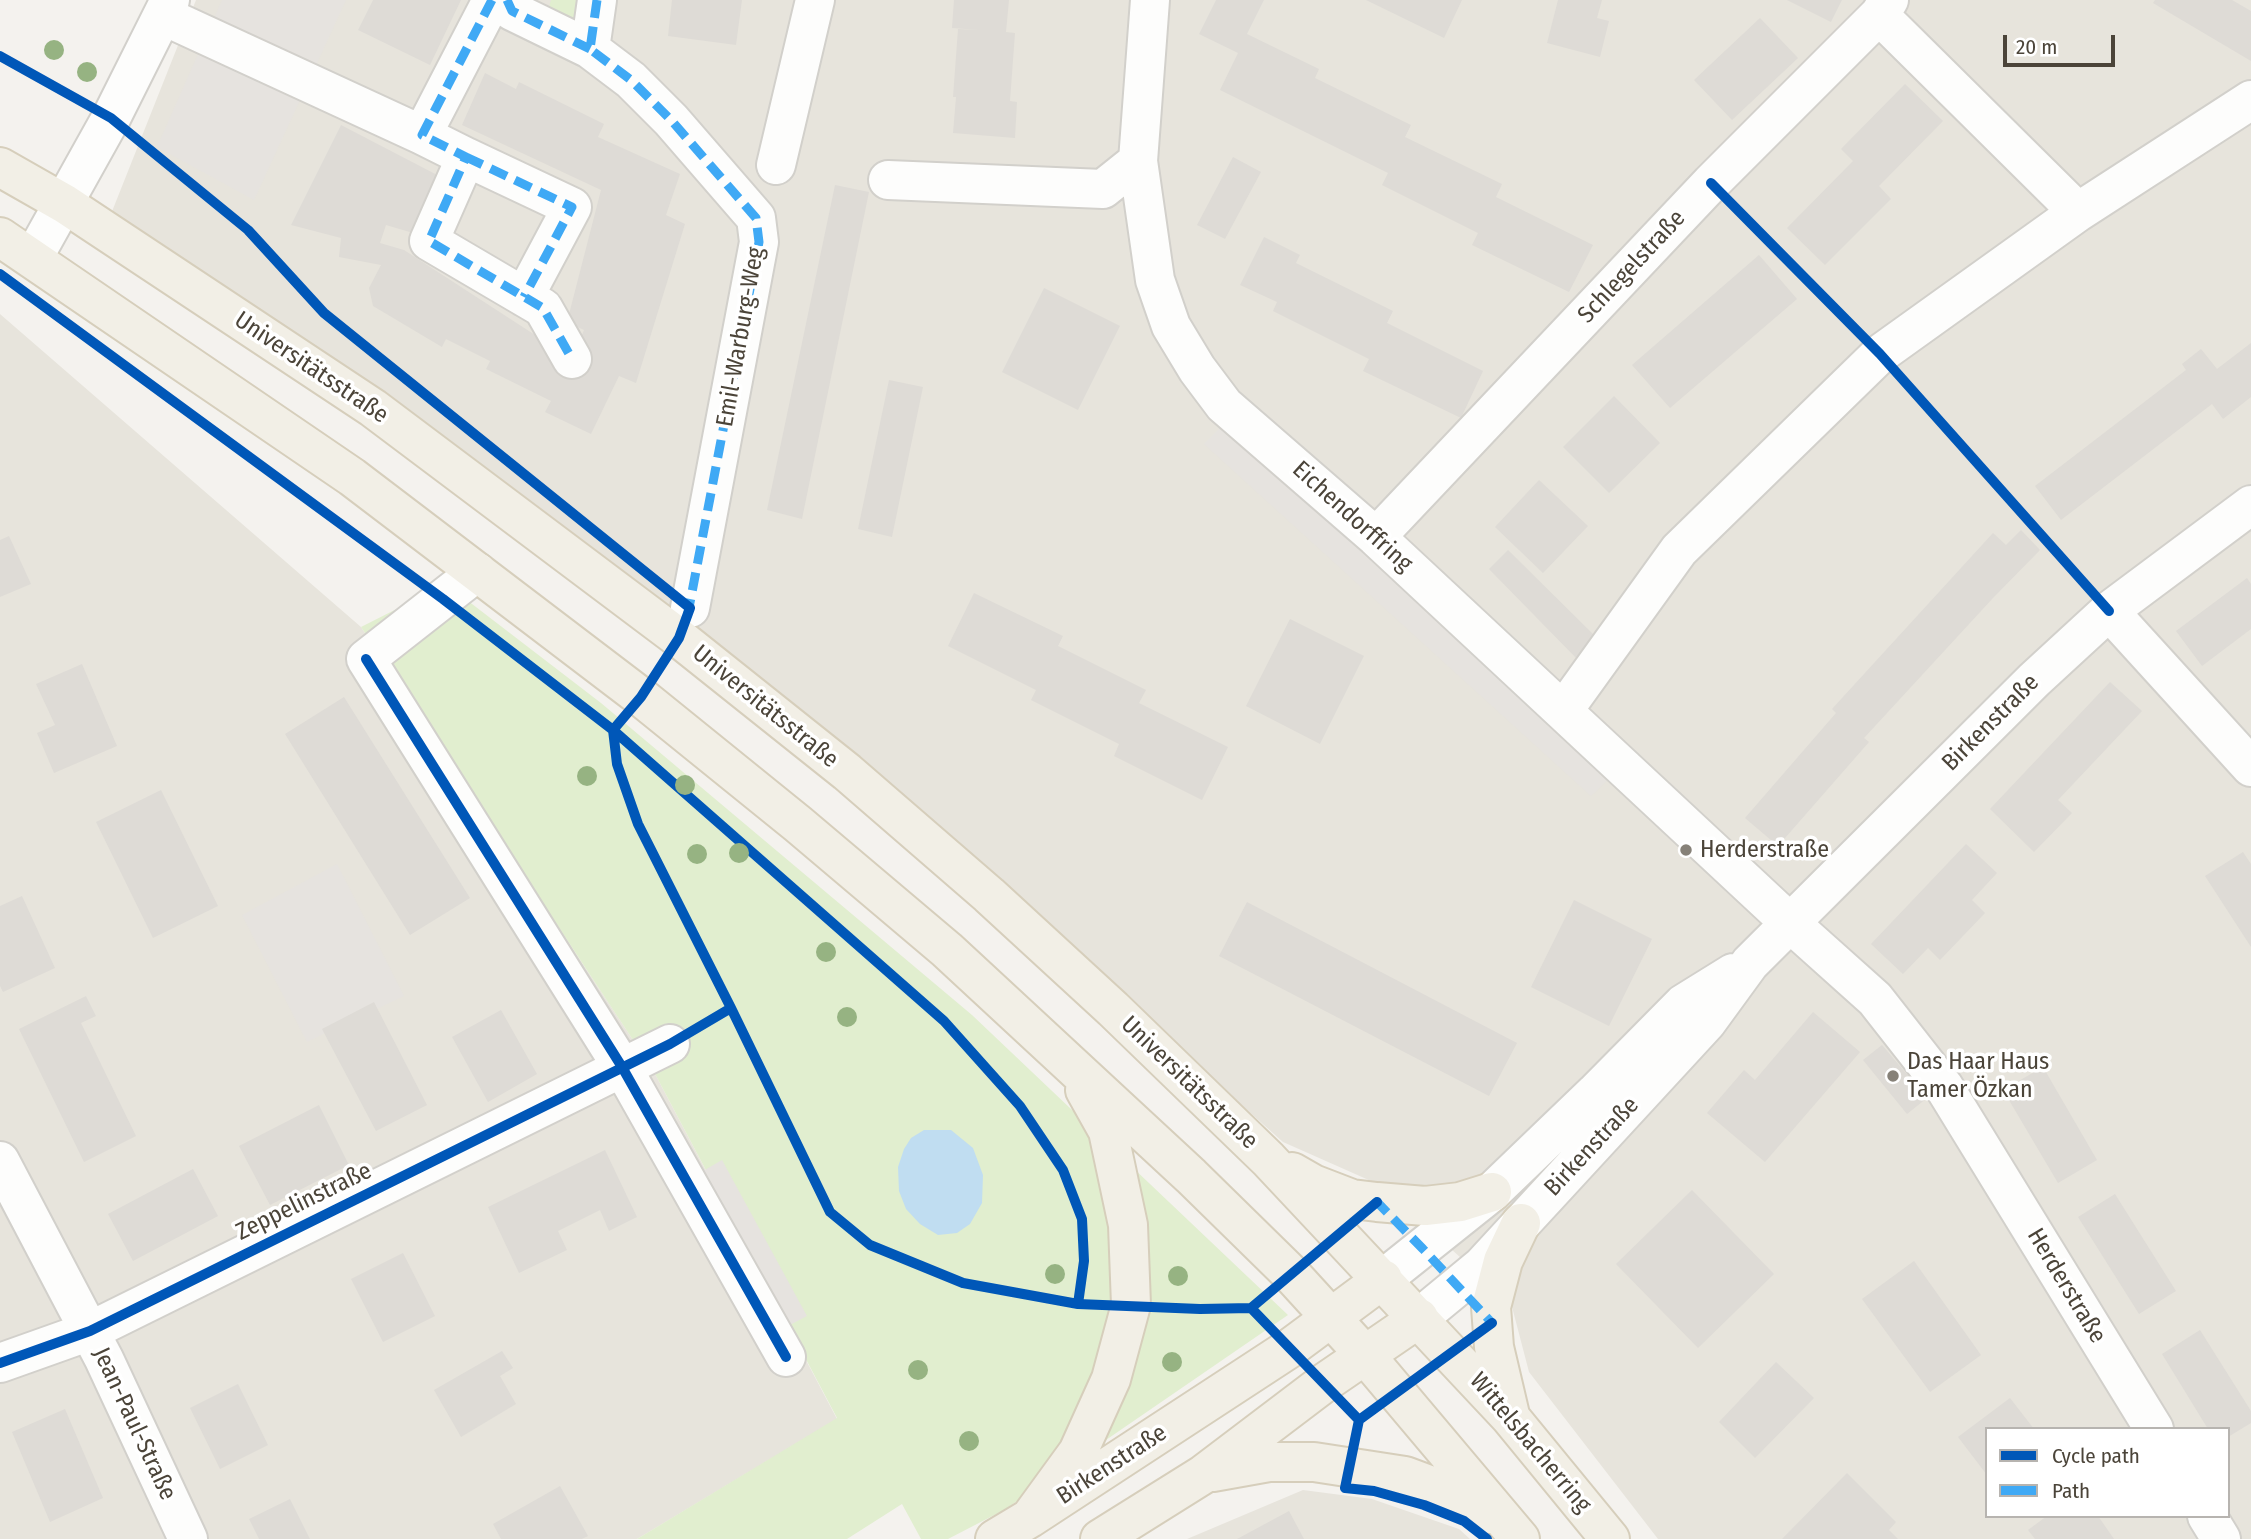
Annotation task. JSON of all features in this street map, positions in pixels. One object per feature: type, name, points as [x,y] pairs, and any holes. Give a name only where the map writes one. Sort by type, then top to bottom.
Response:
[{"type":"main road","name":"Universitätsstraße","points":[[0,167],[65,204],[373,408],[679,638],[847,772],[989,895],[1113,1009],[1268,1159],[1419,1318]]},
{"type":"main road","points":[[0,237],[352,477],[641,697],[798,824],[947,950],[1068,1060],[1291,1275],[1365,1355],[1516,1533]]},
{"type":"main road","points":[[1030,1518],[1078,1452],[1111,1379],[1130,1305],[1128,1225],[1108,1131],[1068,1060]]},
{"type":"main road","points":[[1268,1159],[1313,1184],[1352,1199],[1425,1206],[1460,1202],[1492,1192]]},
{"type":"main road","points":[[1510,1417],[1494,1348],[1491,1307],[1503,1261],[1521,1223]]},
{"type":"main road","name":"Birkenstraße","points":[[995,1539],[1290,1348],[1383,1279]]},
{"type":"main road","points":[[1100,1539],[1204,1474],[1419,1318]]},
{"type":"main road","name":"Wittelsbacherring","points":[[1419,1318],[1510,1417],[1610,1539]]},
{"type":"main road","points":[[1204,1474],[1269,1462],[1314,1462],[1405,1476],[1456,1495],[1516,1533]]},
{"type":"street","points":[[422,135],[492,0]]},
{"type":"street","name":"Emil-Warburg-Weg","points":[[507,0],[512,10],[590,49],[631,80],[671,120],[756,218],[759,242],[690,608]]},
{"type":"street","points":[[590,49],[597,0]]},
{"type":"street","points":[[776,165],[814,0]]},
{"type":"street","name":"Eichendorffring","points":[[1150,0],[1138,161],[1155,280],[1171,326],[1197,369],[1224,405],[1376,537],[1789,922]]},
{"type":"street","points":[[33,258],[65,204],[167,8],[466,158],[572,207],[524,297]]},
{"type":"street","points":[[1884,8],[2078,212]]},
{"type":"street","name":"Schlegelstraße","points":[[1376,537],[1711,183],[1884,8]]},
{"type":"street","points":[[1563,711],[1679,550],[1880,354],[2078,212],[2251,100]]},
{"type":"street","points":[[466,158],[429,241],[543,308],[572,359]]},
{"type":"street","points":[[888,180],[1103,189],[1138,161]]},
{"type":"street","name":"Birkenstraße","points":[[1419,1318],[1474,1273],[1521,1223],[1707,1022],[1750,963],[1789,922],[1849,866],[2034,680],[2109,611],[2251,505]]},
{"type":"street","points":[[477,572],[366,659],[622,1067],[786,1357]]},
{"type":"street","points":[[2109,611],[2251,767]]},
{"type":"street","name":"Herderstraße","points":[[1789,922],[1875,999],[1944,1087],[2153,1427]]},
{"type":"street","name":"Birkenstraße","points":[[1383,1279],[1492,1192],[1683,1004],[1750,963]]},
{"type":"street","name":"Zeppelinstraße","points":[[0,1363],[90,1331],[670,1044]]},
{"type":"street","name":"Jean-Paul-Straße","points":[[0,1161],[90,1331],[188,1539]]},
{"type":"street","points":[[2208,1518],[2221,1539]]},
{"type":"shaded area","points":[[196,0],[2251,0],[2251,1539],[1658,1539],[1529,1372],[1511,1303],[1380,1185],[1283,1142],[998,887],[109,219]]},
{"type":"shaded area","points":[[222,0],[346,0],[254,200],[157,147]]},
{"type":"shaded area","points":[[0,314],[361,627],[654,1072],[837,1419],[637,1539],[0,1539]]},
{"type":"shaded area","points":[[1229,419],[1615,773],[1591,796],[1204,444]]},
{"type":"shaded area","points":[[337,864],[404,996],[307,1042],[242,915]]},
{"type":"shaded area","points":[[722,1160],[807,1316],[788,1326],[703,1171]]},
{"type":"shaded area","points":[[1303,1490],[1372,1499],[1459,1529],[1470,1539],[1187,1539]]},
{"type":"green space","points":[[551,0],[585,0],[581,26],[547,14]]},
{"type":"green space","points":[[446,584],[601,703],[972,1015],[1288,1315],[1004,1510],[948,1539],[921,1539],[902,1504],[847,1539],[637,1539],[837,1418],[654,1072],[361,627]]},
{"type":"water","points":[[924,1130],[951,1130],[973,1148],[983,1175],[982,1203],[970,1224],[957,1233],[938,1235],[920,1224],[906,1209],[899,1191],[898,1167],[904,1149],[911,1138]]},
{"type":"building","points":[[373,0],[461,0],[430,65],[358,30]]},
{"type":"building","points":[[672,0],[742,0],[736,45],[668,36]]},
{"type":"building","points":[[954,0],[1009,0],[1006,32],[1015,33],[1010,101],[1017,102],[1015,138],[953,133],[958,29],[979,30],[952,28]]},
{"type":"building","points":[[1216,0],[1264,0],[1247,34],[1319,69],[1315,78],[1411,125],[1405,137],[1502,184],[1496,197],[1593,245],[1569,292],[1472,245],[1478,233],[1382,185],[1388,173],[1220,90],[1238,53],[1199,34]]},
{"type":"building","points":[[1366,0],[1462,0],[1444,38]]},
{"type":"building","points":[[1558,0],[1602,0],[1597,18],[1609,21],[1600,57],[1547,43]]},
{"type":"building","points":[[1787,0],[1842,0],[1831,22]]},
{"type":"building","points":[[2155,0],[2232,0],[2251,11],[2251,61],[2153,3]]},
{"type":"building","points":[[1760,18],[1798,58],[1732,120],[1694,80]]},
{"type":"building","points":[[485,73],[516,89],[519,82],[604,124],[598,137],[680,174],[666,215],[685,224],[636,383],[619,376],[591,434],[545,412],[551,401],[486,369],[490,361],[446,339],[442,347],[373,306],[369,288],[381,265],[339,257],[341,238],[291,225],[341,125],[441,177],[413,233],[386,225],[380,243],[404,250],[572,359],[584,330],[567,322],[601,190],[462,125]]},
{"type":"building","points":[[1905,84],[1943,121],[1879,186],[1891,199],[1825,265],[1787,228],[1853,161],[1841,149]]},
{"type":"building","points":[[1233,157],[1261,172],[1225,239],[1197,225]]},
{"type":"building","points":[[835,185],[869,192],[802,519],[767,510]]},
{"type":"building","points":[[1264,237],[1300,255],[1296,263],[1393,311],[1387,323],[1483,371],[1461,418],[1363,371],[1369,359],[1273,311],[1277,302],[1240,285]]},
{"type":"building","points":[[1759,255],[1797,299],[1670,408],[1632,365]]},
{"type":"building","points":[[1044,288],[1120,326],[1078,410],[1002,372]]},
{"type":"building","points":[[2251,343],[2251,397],[2223,419],[2212,404],[2061,520],[2035,486],[2186,370],[2182,364],[2201,349],[2217,369]]},
{"type":"building","points":[[889,380],[923,387],[892,537],[858,529]]},
{"type":"building","points":[[1614,396],[1660,443],[1609,493],[1563,447]]},
{"type":"building","points":[[1539,480],[1588,526],[1543,573],[1495,527]]},
{"type":"building","points":[[2021,530],[2040,550],[1864,738],[1869,742],[1778,846],[1745,818],[1836,713],[1832,709],[1993,533],[2006,545]]},
{"type":"building","points":[[9,536],[31,584],[0,597],[0,540]]},
{"type":"building","points":[[1508,550],[1602,643],[1581,663],[1489,569]]},
{"type":"building","points":[[2247,578],[2251,584],[2251,629],[2202,666],[2176,631]]},
{"type":"building","points":[[974,593],[1063,636],[1058,646],[1146,690],[1139,703],[1228,747],[1202,800],[1114,756],[1119,744],[1031,700],[1036,690],[948,646]]},
{"type":"building","points":[[1290,619],[1364,656],[1320,744],[1246,706]]},
{"type":"building","points":[[82,664],[117,746],[54,773],[37,733],[55,725],[36,684]]},
{"type":"building","points":[[2110,682],[2142,711],[2058,800],[2072,813],[2034,852],[1990,809]]},
{"type":"building","points":[[344,697],[470,898],[410,935],[285,734]]},
{"type":"building","points":[[161,790],[218,906],[153,938],[96,822]]},
{"type":"building","points":[[1966,844],[1997,873],[1972,900],[1985,913],[1940,960],[1928,948],[1903,974],[1871,944]]},
{"type":"building","points":[[2243,852],[2251,864],[2251,947],[2205,876]]},
{"type":"building","points":[[22,896],[55,968],[3,992],[0,986],[0,906]]},
{"type":"building","points":[[1574,900],[1652,939],[1609,1026],[1531,987]]},
{"type":"building","points":[[1247,902],[1517,1043],[1489,1096],[1219,956]]},
{"type":"building","points":[[86,996],[96,1016],[81,1023],[136,1136],[84,1162],[19,1029]]},
{"type":"building","points":[[374,1002],[427,1105],[376,1131],[322,1029]]},
{"type":"building","points":[[501,1010],[537,1074],[488,1102],[452,1037]]},
{"type":"building","points":[[1813,1012],[1860,1052],[1765,1162],[1707,1113],[1744,1070],[1755,1080]]},
{"type":"building","points":[[1882,1045],[1927,1098],[1907,1114],[1863,1060]]},
{"type":"building","points":[[2043,1067],[2097,1160],[2058,1183],[2003,1090]]},
{"type":"building","points":[[319,1105],[349,1165],[270,1205],[239,1146]]},
{"type":"building","points":[[605,1150],[637,1217],[609,1231],[600,1210],[558,1231],[567,1250],[519,1273],[488,1207]]},
{"type":"building","points":[[193,1169],[218,1216],[133,1261],[108,1214]]},
{"type":"building","points":[[1692,1190],[1774,1274],[1698,1348],[1616,1264]]},
{"type":"building","points":[[2115,1194],[2176,1291],[2139,1314],[2078,1217]]},
{"type":"building","points":[[403,1253],[435,1316],[383,1342],[351,1279]]},
{"type":"building","points":[[1914,1261],[1981,1355],[1930,1392],[1862,1299]]},
{"type":"building","points":[[2200,1330],[2251,1411],[2251,1423],[2230,1436],[2230,1427],[2207,1427],[2162,1354]]},
{"type":"building","points":[[502,1351],[513,1368],[500,1376],[516,1404],[461,1437],[434,1390]]},
{"type":"building","points":[[1776,1362],[1814,1398],[1755,1458],[1719,1422]]},
{"type":"building","points":[[238,1384],[268,1445],[220,1469],[190,1408]]},
{"type":"building","points":[[2010,1398],[2032,1427],[1985,1427],[1985,1472],[1958,1437]]},
{"type":"building","points":[[65,1409],[103,1498],[50,1522],[12,1432]]},
{"type":"building","points":[[1847,1473],[1896,1522],[1889,1530],[1898,1539],[1782,1539]]},
{"type":"building","points":[[560,1486],[588,1536],[582,1539],[501,1539],[493,1524]]},
{"type":"building","points":[[290,1499],[310,1539],[259,1539],[249,1519]]},
{"type":"building","points":[[1289,1511],[1304,1539],[1237,1539]]},
{"type":"building","points":[[2044,1518],[2099,1518],[2114,1539],[2035,1539],[2028,1530]]},
{"type":"marked path","points":[[492,0],[422,135],[466,157],[429,241],[543,308],[572,359]]},
{"type":"marked path","points":[[507,0],[512,11],[590,49]]},
{"type":"marked path","points":[[597,0],[590,49],[631,80],[671,120],[756,218],[759,242],[688,613]]},
{"type":"marked path","points":[[466,157],[572,207],[524,297]]},
{"type":"marked path","points":[[1374,1204],[1377,1202],[1423,1249],[1492,1323],[1489,1325]]},
{"type":"cycle path","points":[[0,56],[111,118],[248,230],[324,313],[690,608],[679,638],[641,697],[613,730]]},
{"type":"cycle path","points":[[1711,183],[1880,354],[2109,611]]},
{"type":"cycle path","points":[[0,274],[443,599],[613,730],[944,1021],[1020,1106],[1063,1170],[1082,1219],[1084,1261],[1078,1304]]},
{"type":"cycle path","points":[[366,659],[622,1067],[786,1357]]},
{"type":"cycle path","points":[[613,730],[617,764],[638,824],[830,1212],[870,1245],[963,1283],[1078,1304],[1200,1309],[1251,1308]]},
{"type":"cycle path","points":[[0,1363],[90,1331],[670,1044],[731,1008]]},
{"type":"cycle path","points":[[1251,1308],[1377,1202]]},
{"type":"cycle path","points":[[1251,1308],[1359,1420],[1345,1488],[1374,1491],[1424,1505],[1464,1521],[1487,1539]]},
{"type":"cycle path","points":[[1359,1420],[1492,1323]]},
{"type":"place","name":"Herderstraße","points":[[1686,850]]},
{"type":"place","name":"Das Haar Haus Tamer Özkan","points":[[1893,1076]]}]
